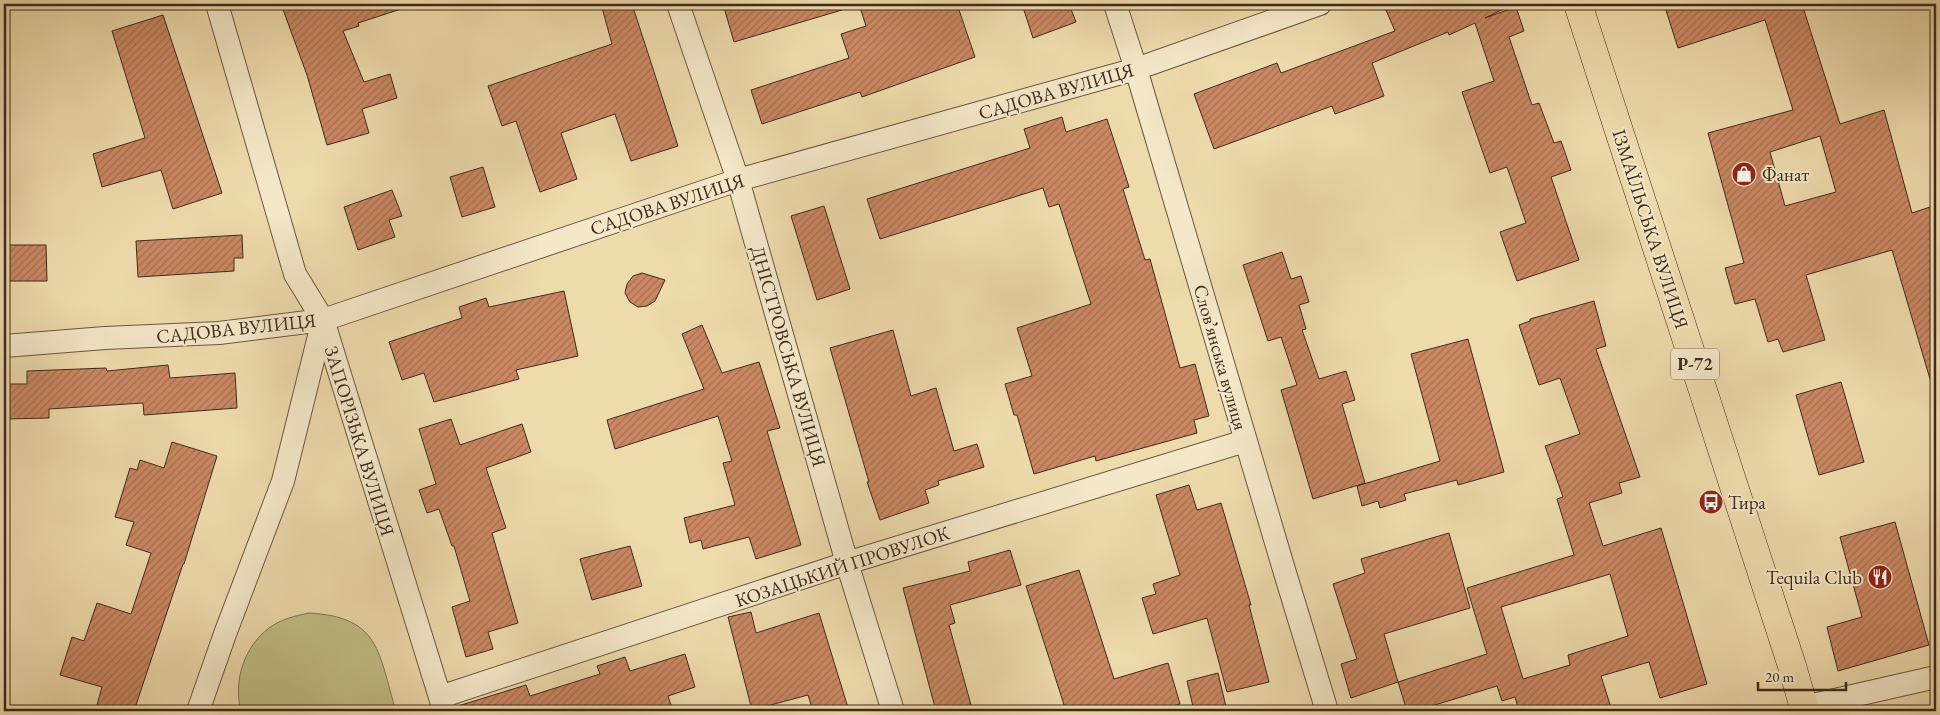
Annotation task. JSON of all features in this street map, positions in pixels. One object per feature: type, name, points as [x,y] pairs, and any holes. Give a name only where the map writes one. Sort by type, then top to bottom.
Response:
[{"type":"main road","name":"ІЗМАЇЛЬСЬКА ВУЛИЦЯ","points":[[1578,4],[1805,709]]},
{"type":"street","name":"ЗАПОРІЗЬКА ВУЛИЦЯ","points":[[217,4],[294,274],[323,320],[442,704]]},
{"type":"street","name":"ДНІСТРОВСЬКА ВУЛИЦЯ","points":[[678,4],[738,180],[847,562],[893,711]]},
{"type":"street","name":"Словʼянська вулиця","points":[[1115,4],[1327,711]]},
{"type":"street","name":"САДОВА ВУЛИЦЯ","points":[[4,346],[105,338],[219,334],[323,320],[738,180],[1136,69],[1320,4]]},
{"type":"street","points":[[198,711],[283,481],[323,320]]},
{"type":"street","name":"КОЗАЦЬКИЙ ПРОВУЛОК","points":[[442,704],[847,562],[1245,441]]},
{"type":"street","points":[[1805,709],[1936,677]]},
{"type":"shaded area","points":[[309,613],[333,616],[350,622],[363,630],[373,642],[380,656],[396,711],[241,711],[238,688],[240,677],[247,655],[253,645],[260,636],[278,622]]},
{"type":"building","points":[[281,4],[400,4],[401,9],[358,23],[359,26],[343,31],[364,82],[390,74],[397,98],[362,109],[369,133],[327,145],[307,75]]},
{"type":"building","points":[[601,4],[632,4],[678,146],[631,161],[615,114],[561,133],[577,179],[540,192],[516,121],[502,126],[488,86],[612,44]]},
{"type":"building","points":[[723,4],[842,4],[842,10],[734,42]]},
{"type":"building","points":[[859,4],[957,4],[975,57],[862,97],[860,92],[762,124],[751,90],[849,58],[841,34],[866,26]]},
{"type":"building","points":[[1022,4],[1069,4],[1076,22],[1033,38]]},
{"type":"building","points":[[1401,4],[1514,4],[1485,18],[1516,7],[1524,31],[1509,37],[1532,105],[1539,103],[1554,143],[1561,141],[1571,170],[1551,177],[1579,260],[1517,281],[1500,232],[1526,223],[1507,167],[1490,173],[1462,92],[1494,81],[1475,23],[1449,35],[1448,32],[1372,63],[1384,96],[1335,114],[1332,106],[1214,149],[1194,94],[1277,63],[1281,73],[1395,31],[1386,10]]},
{"type":"building","points":[[1664,4],[1802,4],[1840,124],[1884,110],[1912,213],[1933,206],[1936,219],[1936,378],[1930,379],[1892,250],[1806,275],[1825,340],[1783,352],[1778,339],[1768,342],[1755,299],[1735,304],[1725,268],[1744,263],[1708,133],[1793,110],[1765,20],[1678,48]],"holes":[[[1820,136],[1836,192],[1785,206],[1770,152]]]},
{"type":"building","points":[[163,15],[222,193],[173,209],[161,170],[102,187],[93,154],[145,138],[112,31]]},
{"type":"building","points":[[1062,117],[1066,132],[1107,119],[1129,187],[1123,189],[1145,260],[1150,259],[1180,368],[1195,364],[1209,416],[1194,420],[1197,433],[1096,461],[1095,456],[1034,474],[1017,415],[1014,415],[1005,384],[1032,376],[1017,328],[1091,304],[1059,204],[1049,207],[1043,188],[880,239],[867,199],[1030,148],[1024,129]]},
{"type":"building","points":[[483,167],[495,207],[462,217],[450,177]]},
{"type":"building","points":[[392,190],[402,216],[389,220],[395,237],[358,250],[344,207]]},
{"type":"building","points":[[824,206],[850,289],[817,300],[791,216]]},
{"type":"building","points":[[242,235],[243,258],[234,258],[234,271],[138,277],[136,241]]},
{"type":"building","points":[[4,245],[46,245],[47,281],[4,281]]},
{"type":"building","points":[[1282,252],[1291,279],[1301,276],[1309,302],[1299,305],[1306,329],[1302,330],[1319,379],[1346,371],[1355,400],[1342,404],[1365,483],[1313,499],[1281,390],[1297,385],[1281,337],[1268,341],[1243,265]]},
{"type":"building","points":[[642,273],[665,280],[655,301],[647,306],[638,307],[630,302],[625,293],[627,284],[633,276]]},
{"type":"building","points":[[564,291],[578,356],[516,370],[519,379],[434,402],[424,373],[402,380],[389,342],[462,318],[459,307],[486,298],[489,307]]},
{"type":"building","points":[[1594,301],[1606,346],[1596,349],[1640,477],[1619,483],[1622,493],[1589,503],[1603,546],[1661,528],[1707,684],[1660,698],[1649,662],[1601,676],[1612,711],[1519,711],[1515,697],[1502,701],[1497,686],[1415,711],[1407,711],[1398,682],[1487,654],[1467,588],[1574,555],[1557,499],[1563,497],[1545,446],[1580,434],[1560,378],[1539,385],[1519,325],[1530,321],[1530,319]],"holes":[[[1610,574],[1628,636],[1568,655],[1570,665],[1523,679],[1501,607]]]},
{"type":"building","points":[[702,325],[722,373],[759,362],[780,428],[767,431],[801,545],[756,559],[749,537],[703,549],[701,540],[690,543],[684,518],[735,505],[723,463],[732,461],[718,416],[615,449],[607,420],[704,389],[682,334]]},
{"type":"building","points":[[893,330],[911,396],[936,388],[954,451],[977,444],[984,467],[938,481],[939,485],[925,490],[929,503],[880,520],[867,482],[869,482],[830,348]]},
{"type":"building","points":[[1468,339],[1504,472],[1458,485],[1457,480],[1404,494],[1406,500],[1380,508],[1378,501],[1362,506],[1357,486],[1440,461],[1411,354]]},
{"type":"building","points":[[168,365],[170,378],[235,373],[237,408],[144,415],[143,403],[49,409],[49,418],[4,419],[4,384],[27,384],[27,371],[106,368],[107,371]]},
{"type":"building","points":[[1841,382],[1864,462],[1819,475],[1796,395]]},
{"type":"building","points":[[451,419],[460,445],[522,424],[531,452],[486,468],[506,528],[492,533],[518,623],[488,632],[493,649],[466,657],[452,607],[470,601],[454,546],[452,546],[439,509],[427,513],[419,490],[436,484],[419,429]]},
{"type":"building","points":[[172,442],[217,456],[184,564],[134,711],[117,711],[97,705],[102,687],[60,675],[72,637],[84,641],[97,603],[131,614],[151,553],[126,545],[134,522],[115,517],[130,468],[137,470],[140,460],[164,468]]},
{"type":"building","points":[[1189,485],[1197,510],[1221,503],[1251,605],[1249,605],[1269,682],[1227,692],[1207,618],[1153,634],[1142,598],[1156,594],[1153,584],[1180,575],[1156,495]]},
{"type":"building","name":"Tequila Club","points":[[1895,522],[1929,645],[1838,671],[1827,627],[1862,617],[1840,537]]},
{"type":"building","points":[[1449,533],[1470,608],[1384,634],[1398,682],[1351,698],[1341,664],[1357,659],[1333,584],[1365,573],[1361,559]]},
{"type":"building","points":[[630,546],[642,586],[592,600],[580,559]]},
{"type":"building","points":[[1010,550],[1021,585],[950,605],[955,623],[949,625],[971,705],[950,711],[936,711],[903,588],[970,571],[968,562]]},
{"type":"building","points":[[1079,570],[1114,679],[1168,663],[1180,704],[1153,711],[1066,711],[1026,586]]},
{"type":"building","points":[[751,612],[756,633],[819,613],[849,711],[813,711],[808,695],[752,710],[728,617]]},
{"type":"building","points":[[685,654],[695,687],[668,696],[673,711],[458,711],[458,706],[526,685],[530,696],[600,674],[597,666],[625,657],[630,671]]},
{"type":"building","points":[[1218,673],[1227,711],[1194,711],[1187,681]]},
{"type":"place","name":"Фанат","points":[[1744,174]]},
{"type":"place","name":"Тира","points":[[1711,502]]},
{"type":"place","name":"Tequila Club","points":[[1880,577]]}]
